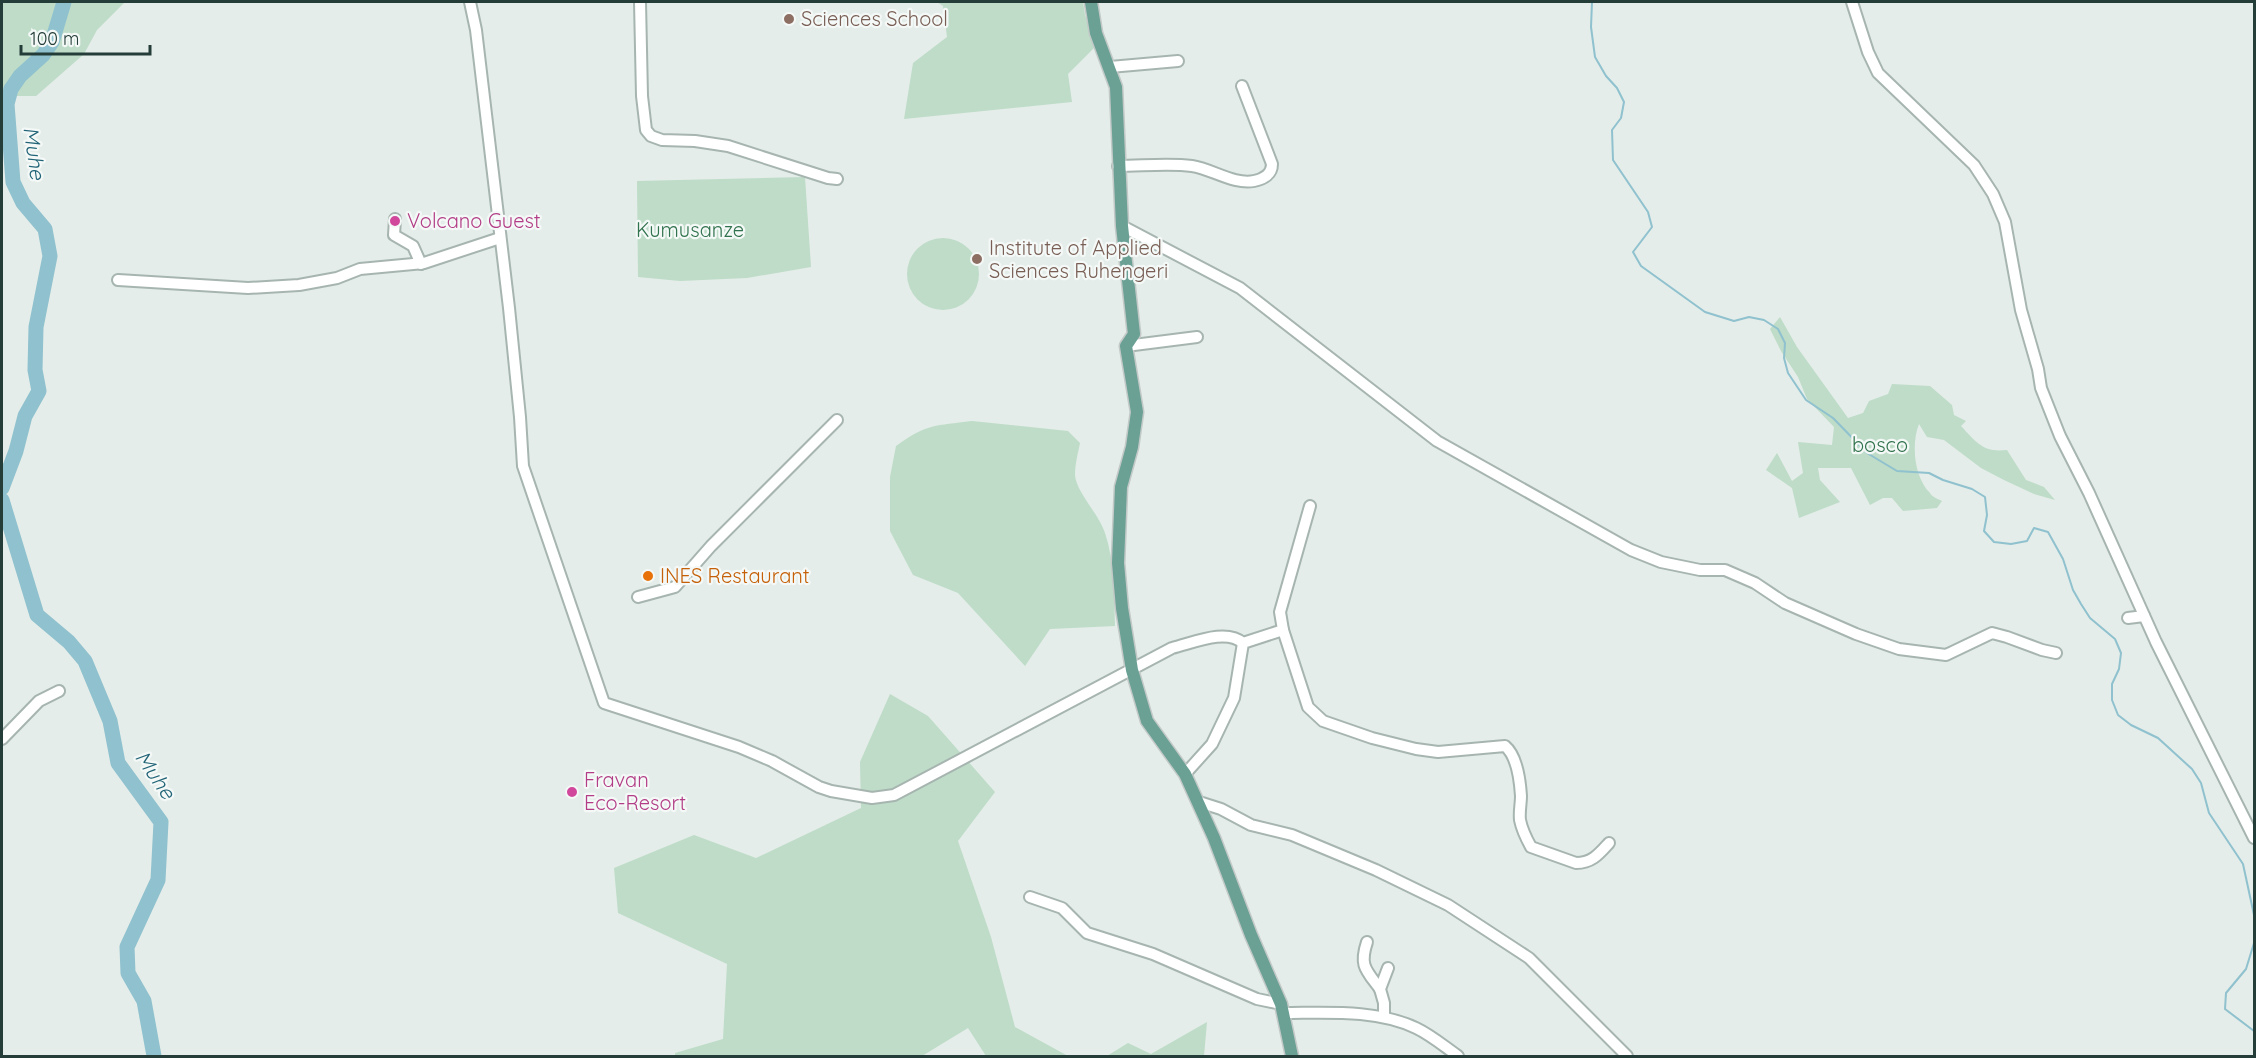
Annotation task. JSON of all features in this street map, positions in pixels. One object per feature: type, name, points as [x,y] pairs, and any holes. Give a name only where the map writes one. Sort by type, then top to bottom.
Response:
[{"type":"main road","points":[[1091,2],[1096,33],[1116,87],[1122,226],[1134,334],[1126,346],[1137,412],[1132,447],[1121,487],[1118,563],[1122,608],[1132,670],[1147,721],[1185,774],[1199,802],[1282,1009],[1292,1056]]},
{"type":"street","points":[[470,2],[476,30],[500,238],[520,417],[523,466],[604,704],[739,747],[772,761],[819,787],[856,796],[884,798],[894,795],[1172,648],[1219,637],[1236,637],[1243,643]]},
{"type":"street","points":[[640,2],[642,96],[646,130],[651,136],[662,140],[695,141],[728,146],[837,179]]},
{"type":"street","points":[[1852,2],[1868,52],[1878,73],[1974,165],[1993,194],[2005,222],[2021,310],[2038,369],[2041,388],[2066,449],[2089,493],[2144,616],[2254,838]]},
{"type":"street","points":[[1110,67],[1178,61]]},
{"type":"street","points":[[1118,166],[1190,165],[1242,181],[1254,182],[1269,175],[1272,171],[1272,164],[1242,86]]},
{"type":"street","points":[[395,219],[394,235],[413,246],[421,264]]},
{"type":"street","points":[[1122,226],[1240,288],[1437,441],[1630,550],[1661,562],[1700,570],[1725,570],[1755,583],[1785,603],[1856,634],[1899,649],[1946,655],[1992,633],[2042,650],[2056,652]]},
{"type":"street","points":[[118,280],[248,288],[299,285],[360,269],[421,264],[500,238]]},
{"type":"street","points":[[1126,346],[1197,337]]},
{"type":"street","points":[[638,597],[675,587],[711,546],[837,420]]},
{"type":"street","points":[[1310,506],[1280,612],[1283,630],[1308,707],[1323,721],[1372,738],[1416,749],[1438,752],[1505,746],[1510,750],[1518,771],[1522,830],[1531,847],[1576,863],[1584,863],[1596,857],[1609,843]]},
{"type":"street","points":[[2128,618],[2144,616]]},
{"type":"street","points":[[1243,643],[1283,630]]},
{"type":"street","points":[[1185,774],[1212,744],[1234,698],[1243,643]]},
{"type":"street","points":[[2,739],[39,701],[59,691]]},
{"type":"street","points":[[1199,802],[1221,809],[1251,825],[1292,835],[1376,870],[1457,911],[1529,958],[1627,1056]]},
{"type":"street","points":[[1030,897],[1062,908],[1087,933],[1153,954],[1282,1009],[1384,1017],[1417,1028],[1458,1056]]},
{"type":"street","points":[[1366,942],[1362,957],[1363,965],[1380,989],[1384,1003],[1384,1017]]},
{"type":"street","points":[[1380,989],[1388,968]]},
{"type":"green space","points":[[2,2],[125,2],[97,30],[84,54],[36,96],[2,96]]},
{"type":"green space","points":[[937,2],[1083,2],[1095,47],[1068,74],[1072,102],[904,119],[913,63],[947,37],[943,6]]},
{"type":"green space","name":"Kumusanze","points":[[805,177],[811,267],[747,278],[680,281],[638,277],[637,181]]},
{"type":"green space","points":[[943,238],[963,244],[973,254],[979,274],[973,294],[963,304],[943,310],[923,304],[913,294],[907,274],[913,254],[923,244]]},
{"type":"green space","name":"bosco","points":[[1780,317],[1797,347],[1848,418],[1863,413],[1869,401],[1888,394],[1892,384],[1930,386],[1952,405],[1954,415],[1966,421],[1961,426],[1976,441],[1992,450],[2007,450],[2026,480],[2044,487],[2055,500],[2034,494],[1981,468],[1944,440],[1927,437],[1919,424],[1915,441],[1915,460],[1925,486],[1935,498],[1942,501],[1937,508],[1903,511],[1892,498],[1883,498],[1870,505],[1851,468],[1818,468],[1820,480],[1840,502],[1799,518],[1792,488],[1766,470],[1777,453],[1792,481],[1803,473],[1798,442],[1832,445],[1834,427],[1807,399],[1798,377],[1770,329]]},
{"type":"green space","points":[[972,421],[1068,431],[1080,443],[1076,482],[1102,526],[1111,556],[1115,626],[1050,629],[1025,666],[958,593],[913,575],[890,531],[890,477],[896,446],[924,429]]},
{"type":"green space","points":[[890,694],[928,716],[995,792],[958,841],[991,937],[1015,1027],[1068,1056],[986,1056],[968,1028],[922,1056],[675,1056],[675,1053],[723,1039],[727,964],[618,913],[614,868],[694,835],[756,858],[861,808],[860,762]]},
{"type":"green space","points":[[1207,1022],[1204,1056],[1107,1056],[1128,1043],[1151,1054]]},
{"type":"waterway","name":"Muhe","points":[[2,488],[16,451],[25,416],[39,391],[35,370],[36,327],[50,256],[45,229],[23,203],[13,182],[7,104],[11,89],[20,76],[43,55],[52,42],[64,2]]},
{"type":"waterway","points":[[1592,2],[1591,27],[1595,57],[1624,102],[1621,118],[1612,130],[1613,160],[1648,212],[1652,227],[1633,252],[1641,266],[1705,312],[1734,321],[1749,317],[1764,320],[1778,329],[1785,343],[1784,358],[1788,373],[1806,400],[1833,418],[1867,453],[1897,471],[1929,473],[1972,489],[1985,497],[1987,515],[1984,531],[1994,542],[2011,544],[2027,541],[2034,528],[2048,532],[2063,559],[2073,590],[2081,604],[2090,618],[2115,639],[2121,653],[2119,669],[2112,684],[2112,700],[2118,715],[2131,725],[2158,738],[2192,769],[2201,783],[2209,813],[2243,864],[2254,915]]},
{"type":"waterway","name":"Muhe","points":[[2,500],[37,615],[69,642],[85,661],[110,721],[118,763],[161,822],[158,880],[127,947],[128,973],[144,1001],[154,1056]]},
{"type":"waterway","points":[[2254,943],[2246,969],[2226,993],[2225,1009],[2254,1031]]},
{"type":"place","name":"Sciences School","points":[[789,19]]},
{"type":"place","name":"Volcano Guest","points":[[395,221]]},
{"type":"place","name":"Institute of Applied Sciences Ruhengeri","points":[[977,259]]},
{"type":"place","name":"INES Restaurant","points":[[648,576]]},
{"type":"place","name":"Fravan Eco-Resort","points":[[572,792]]}]
